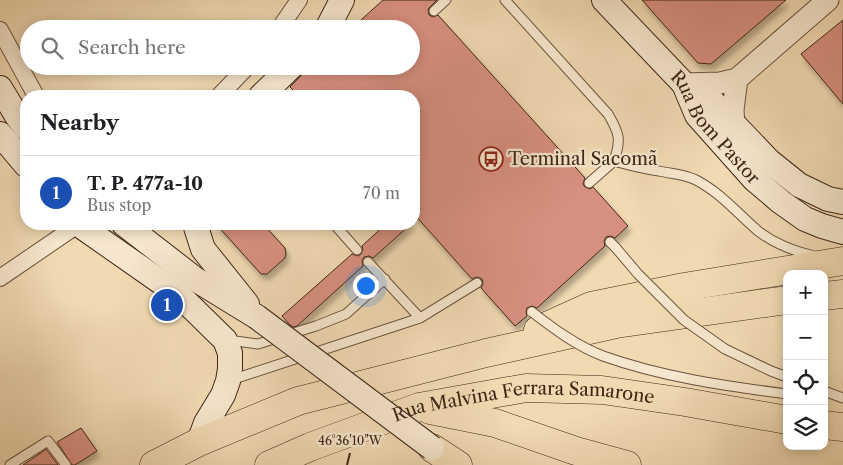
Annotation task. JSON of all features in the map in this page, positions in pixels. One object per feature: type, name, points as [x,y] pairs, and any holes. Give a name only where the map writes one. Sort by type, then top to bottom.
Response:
[{"type":"highway","points":[[486,353],[591,306],[684,286],[843,260]]},
{"type":"highway","points":[[828,296],[843,294]]},
{"type":"highway","points":[[154,465],[199,442],[298,401],[486,353],[616,324],[783,301]]},
{"type":"highway","name":"Rua Malvina Ferrara Samarone","points":[[269,465],[310,447],[418,407],[526,388],[602,390],[783,419]]},
{"type":"highway","points":[[418,407],[495,424],[576,452],[627,465]]},
{"type":"highway","points":[[828,425],[843,427]]},
{"type":"highway","points":[[432,448],[458,465]]},
{"type":"main road","points":[[332,20],[342,0]]},
{"type":"main road","name":"Rua Bom Pastor","points":[[604,0],[684,84],[696,114],[754,179],[805,219],[843,232]]},
{"type":"main road","points":[[267,90],[283,75]]},
{"type":"main road","points":[[684,84],[709,98],[769,161],[799,185],[828,198],[843,202]]},
{"type":"main road","points":[[0,88],[20,120]]},
{"type":"main road","points":[[0,134],[20,158]]},
{"type":"main road","points":[[87,230],[178,294],[225,340],[230,354],[228,381],[199,442]]},
{"type":"main road","points":[[132,230],[195,279],[257,318],[432,448],[473,465]]},
{"type":"main road","points":[[197,230],[203,249],[257,318]]},
{"type":"street","points":[[286,20],[300,0]]},
{"type":"street","points":[[684,84],[711,83],[737,79],[828,0]]},
{"type":"street","points":[[0,30],[20,67]]},
{"type":"street","points":[[25,75],[33,90]]},
{"type":"street","points":[[225,90],[239,75]]},
{"type":"street","points":[[734,126],[733,110],[737,79]]},
{"type":"street","points":[[0,278],[70,230]]},
{"type":"lane","points":[[434,11],[446,0]]},
{"type":"lane","points":[[506,0],[608,114],[617,128],[619,145],[614,161],[589,183]]},
{"type":"lane","points":[[614,161],[659,172],[682,174],[718,193],[759,231],[773,241],[793,251],[843,260]]},
{"type":"lane","points":[[339,230],[357,250]]},
{"type":"lane","points":[[613,245],[638,274],[684,320],[725,349],[783,376]]},
{"type":"lane","points":[[368,262],[420,318]]},
{"type":"lane","points":[[225,340],[258,344],[316,326],[346,314],[385,279]]},
{"type":"lane","points":[[228,381],[420,318],[476,284]]},
{"type":"lane","points":[[532,312],[560,334],[602,355],[663,373],[753,390],[783,394]]},
{"type":"lane","points":[[828,393],[843,399]]},
{"type":"lane","points":[[828,398],[843,399]]},
{"type":"lane","points":[[10,465],[48,440],[66,465]]},
{"type":"building","name":"Terminal Sacomã","points":[[383,0],[437,0],[428,9],[429,15],[433,17],[438,15],[585,178],[583,184],[585,187],[590,189],[593,187],[628,226],[615,238],[611,236],[606,237],[604,241],[605,246],[537,308],[532,306],[527,308],[527,316],[515,326],[481,288],[482,279],[477,277],[472,279],[420,221],[420,90],[293,90],[290,87],[301,75],[420,75],[420,20],[361,20]]},
{"type":"building","points":[[642,0],[786,0],[711,64],[698,63]]},
{"type":"building","points":[[843,20],[843,104],[801,54]]},
{"type":"building","points":[[221,230],[268,230],[285,248],[285,258],[267,274],[261,274]]},
{"type":"building","points":[[379,230],[404,230],[373,258],[369,256],[364,257],[362,261],[363,266],[297,326],[293,327],[289,324],[282,316],[352,254],[358,256],[361,254],[362,246]]},
{"type":"building","points":[[81,428],[97,451],[72,465],[57,442]]},
{"type":"building","points":[[46,449],[58,465],[23,465],[42,452]]},
{"type":"place","name":"Terminal Sacomã","points":[[491,159]]},
{"type":"place","name":"T. P. 477a-10","points":[[167,305]]}]
